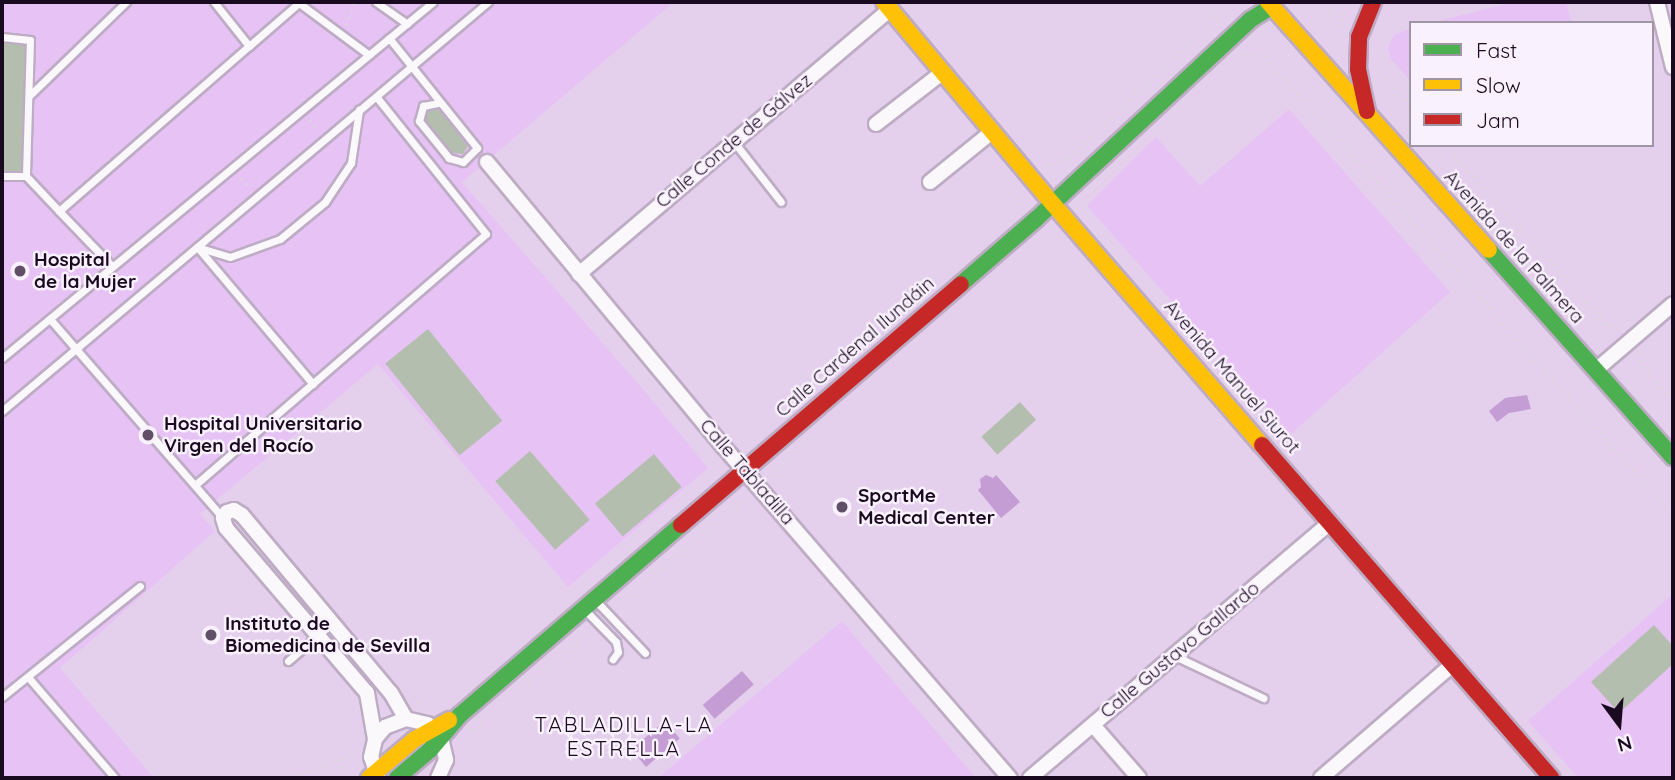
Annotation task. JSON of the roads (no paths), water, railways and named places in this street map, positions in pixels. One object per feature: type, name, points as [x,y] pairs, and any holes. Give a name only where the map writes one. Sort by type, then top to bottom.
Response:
[{"type":"main road","points":[[1368,114],[1358,69],[1359,37],[1373,2]]},
{"type":"main road","name":"Avenida de la Palmera","points":[[1270,4],[1673,457]]},
{"type":"main road","name":"Calle Cardenal Ilundáin","points":[[374,777],[460,715],[1053,204],[1270,4]]},
{"type":"main road","name":"Avenida Manuel Siurot","points":[[887,5],[1053,204],[1551,778]]},
{"type":"main road","name":"Calle Cardenal Ilundáin","points":[[397,778],[437,733]]},
{"type":"street","points":[[1270,4],[1289,2]]},
{"type":"street","points":[[1657,2],[1673,67]]},
{"type":"street","name":"Calle Conde de Gálvez","points":[[579,274],[734,142],[887,5]]},
{"type":"street","points":[[876,124],[943,72]]},
{"type":"street","points":[[930,182],[993,131]]},
{"type":"street","name":"Calle Tabladilla","points":[[487,162],[744,470],[1010,778]]},
{"type":"street","points":[[1596,370],[1673,304]]},
{"type":"street","points":[[375,739],[367,693],[226,528],[223,518],[230,510],[238,512],[261,538],[391,693],[407,719]]},
{"type":"street","name":"Calle Gustavo Gallardo","points":[[1030,778],[1330,523]]},
{"type":"street","points":[[246,551],[261,538]]},
{"type":"street","points":[[1321,778],[1452,665]]},
{"type":"street","points":[[374,777],[370,757],[375,739],[385,727],[407,719],[420,721],[437,733],[446,752],[442,777]]},
{"type":"street","points":[[1093,725],[1139,778]]},
{"type":"lane","points":[[30,95],[125,2]]},
{"type":"lane","points":[[214,2],[249,46]]},
{"type":"lane","points":[[59,211],[299,2],[369,55]]},
{"type":"lane","points":[[376,2],[407,24]]},
{"type":"lane","points":[[2,358],[433,2]]},
{"type":"lane","points":[[2,411],[488,2]]},
{"type":"lane","points":[[2,37],[30,40],[26,177]]},
{"type":"lane","points":[[389,38],[487,162]]},
{"type":"lane","points":[[195,485],[486,234],[376,96]]},
{"type":"lane","points":[[439,103],[419,110],[419,121],[428,135],[449,158],[458,161],[468,159],[477,148]]},
{"type":"lane","points":[[197,247],[230,257],[280,239],[325,202],[351,163],[359,110]]},
{"type":"lane","points":[[734,142],[781,202]]},
{"type":"lane","points":[[2,176],[26,177],[112,266]]},
{"type":"lane","points":[[197,247],[313,384]]},
{"type":"lane","points":[[50,318],[223,518]]},
{"type":"lane","points":[[2,697],[140,586]]},
{"type":"lane","points":[[589,603],[645,653]]},
{"type":"lane","points":[[589,603],[616,642],[618,652],[612,659]]},
{"type":"lane","points":[[288,661],[332,622]]},
{"type":"lane","points":[[1174,656],[1263,698]]},
{"type":"lane","points":[[28,677],[115,778]]},
{"type":"place","name":"Hospital de la Mujer","points":[[20,271]]},
{"type":"place","name":"Hospital Universitario Virgen del Rocío","points":[[148,435]]},
{"type":"place","name":"SportMe Medical Center","points":[[842,507]]},
{"type":"place","name":"Instituto de Biomedicina de Sevilla","points":[[211,635]]},
{"type":"district","name":"TABLADILLA-LA ESTRELLA","points":[[624,736]]}]
